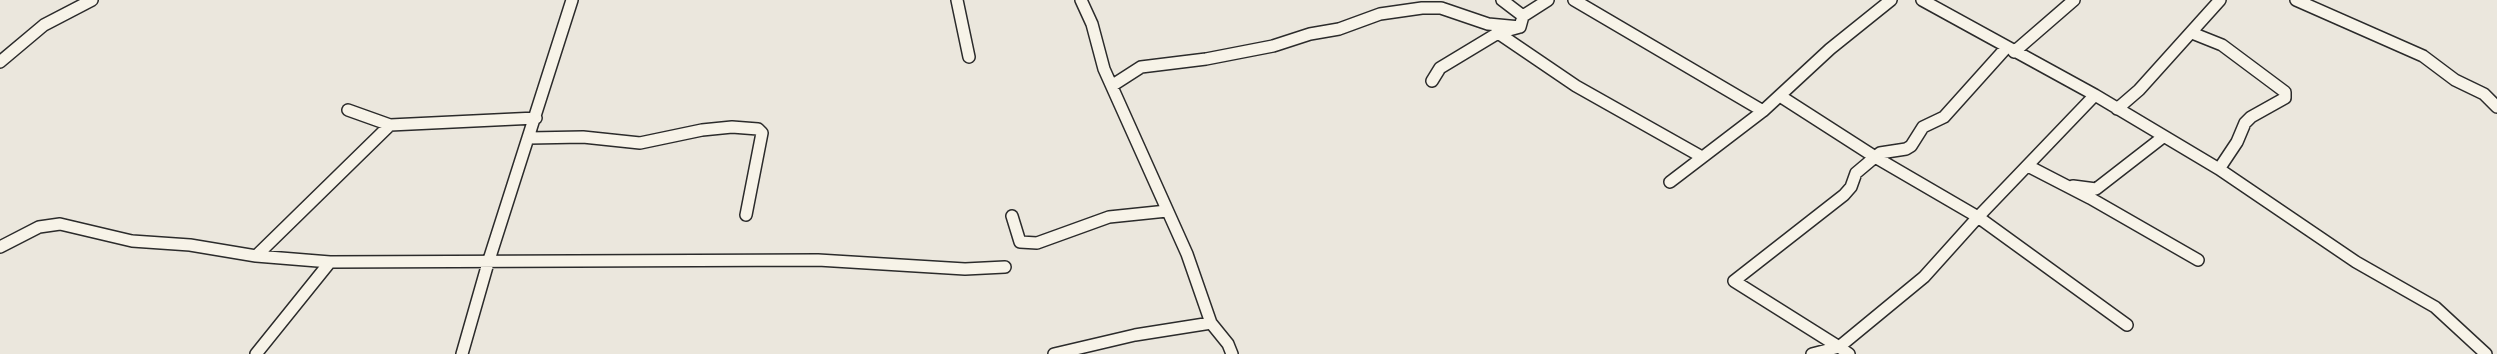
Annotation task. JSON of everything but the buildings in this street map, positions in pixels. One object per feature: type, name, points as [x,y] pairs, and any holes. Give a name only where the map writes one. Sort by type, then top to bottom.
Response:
[{"type":"street","points":[[0,62],[44,25],[92,0]]},
{"type":"street","points":[[462,354],[488,263],[530,138],[572,0]]},
{"type":"street","points":[[957,0],[970,57]]},
{"type":"street","points":[[1081,0],[1092,24],[1104,69],[1113,85],[1187,254],[1211,323],[1228,344],[1232,354]]},
{"type":"street","points":[[1430,9],[1435,0]]},
{"type":"street","points":[[1502,0],[1523,16]]},
{"type":"street","points":[[1520,27],[1523,16],[1548,0]]},
{"type":"street","points":[[1574,0],[1763,111]]},
{"type":"street","points":[[1670,182],[1763,111],[1830,49],[1891,0]]},
{"type":"street","points":[[1922,0],[2010,50],[2094,95],[2219,169],[2356,262],[2435,307],[2486,354]]},
{"type":"street","points":[[1844,350],[1734,281],[1844,195],[1851,187],[1856,173],[1875,156],[1886,150],[1906,149],[1911,146],[1923,127],[1944,117],[2010,50],[2074,0]]},
{"type":"street","points":[[2117,109],[2139,90],[2192,33],[2210,9],[2220,0]]},
{"type":"street","points":[[2296,0],[2423,56],[2455,80],[2484,94],[2497,107]]},
{"type":"street","points":[[1113,85],[1140,68],[1206,59],[1273,46],[1310,34],[1339,29],[1380,14],[1422,8],[1442,8],[1478,22],[1520,27]]},
{"type":"street","points":[[1432,81],[1440,68],[1498,33],[1520,27]]},
{"type":"street","points":[[1498,33],[1576,86],[1702,157]]},
{"type":"street","points":[[2192,33],[2222,45],[2285,92],[2285,98],[2251,117],[2244,124],[2237,142],[2219,169]]},
{"type":"street","points":[[1812,354],[1844,350],[1924,278],[1978,217],[2094,95]]},
{"type":"street","points":[[1780,96],[1833,133],[1978,217],[2127,325]]},
{"type":"street","points":[[348,110],[390,125],[464,120],[536,118]]},
{"type":"street","points":[[256,256],[390,125]]},
{"type":"street","points":[[530,138],[583,137],[640,143],[702,130],[732,127],[758,129],[762,133],[746,216]]},
{"type":"street","points":[[2065,185],[2096,189],[2163,137]]},
{"type":"street","points":[[2028,166],[2065,185],[2198,260]]},
{"type":"street","points":[[1012,216],[1020,242],[1027,244],[1037,243],[1109,218],[1167,211]]},
{"type":"street","points":[[0,247],[39,227],[60,224],[132,241],[190,245],[256,256],[330,262],[488,263],[818,260],[965,269],[1005,267]]},
{"type":"street","points":[[256,354],[330,262]]},
{"type":"street","points":[[1054,354],[1135,335],[1211,323]]}]
